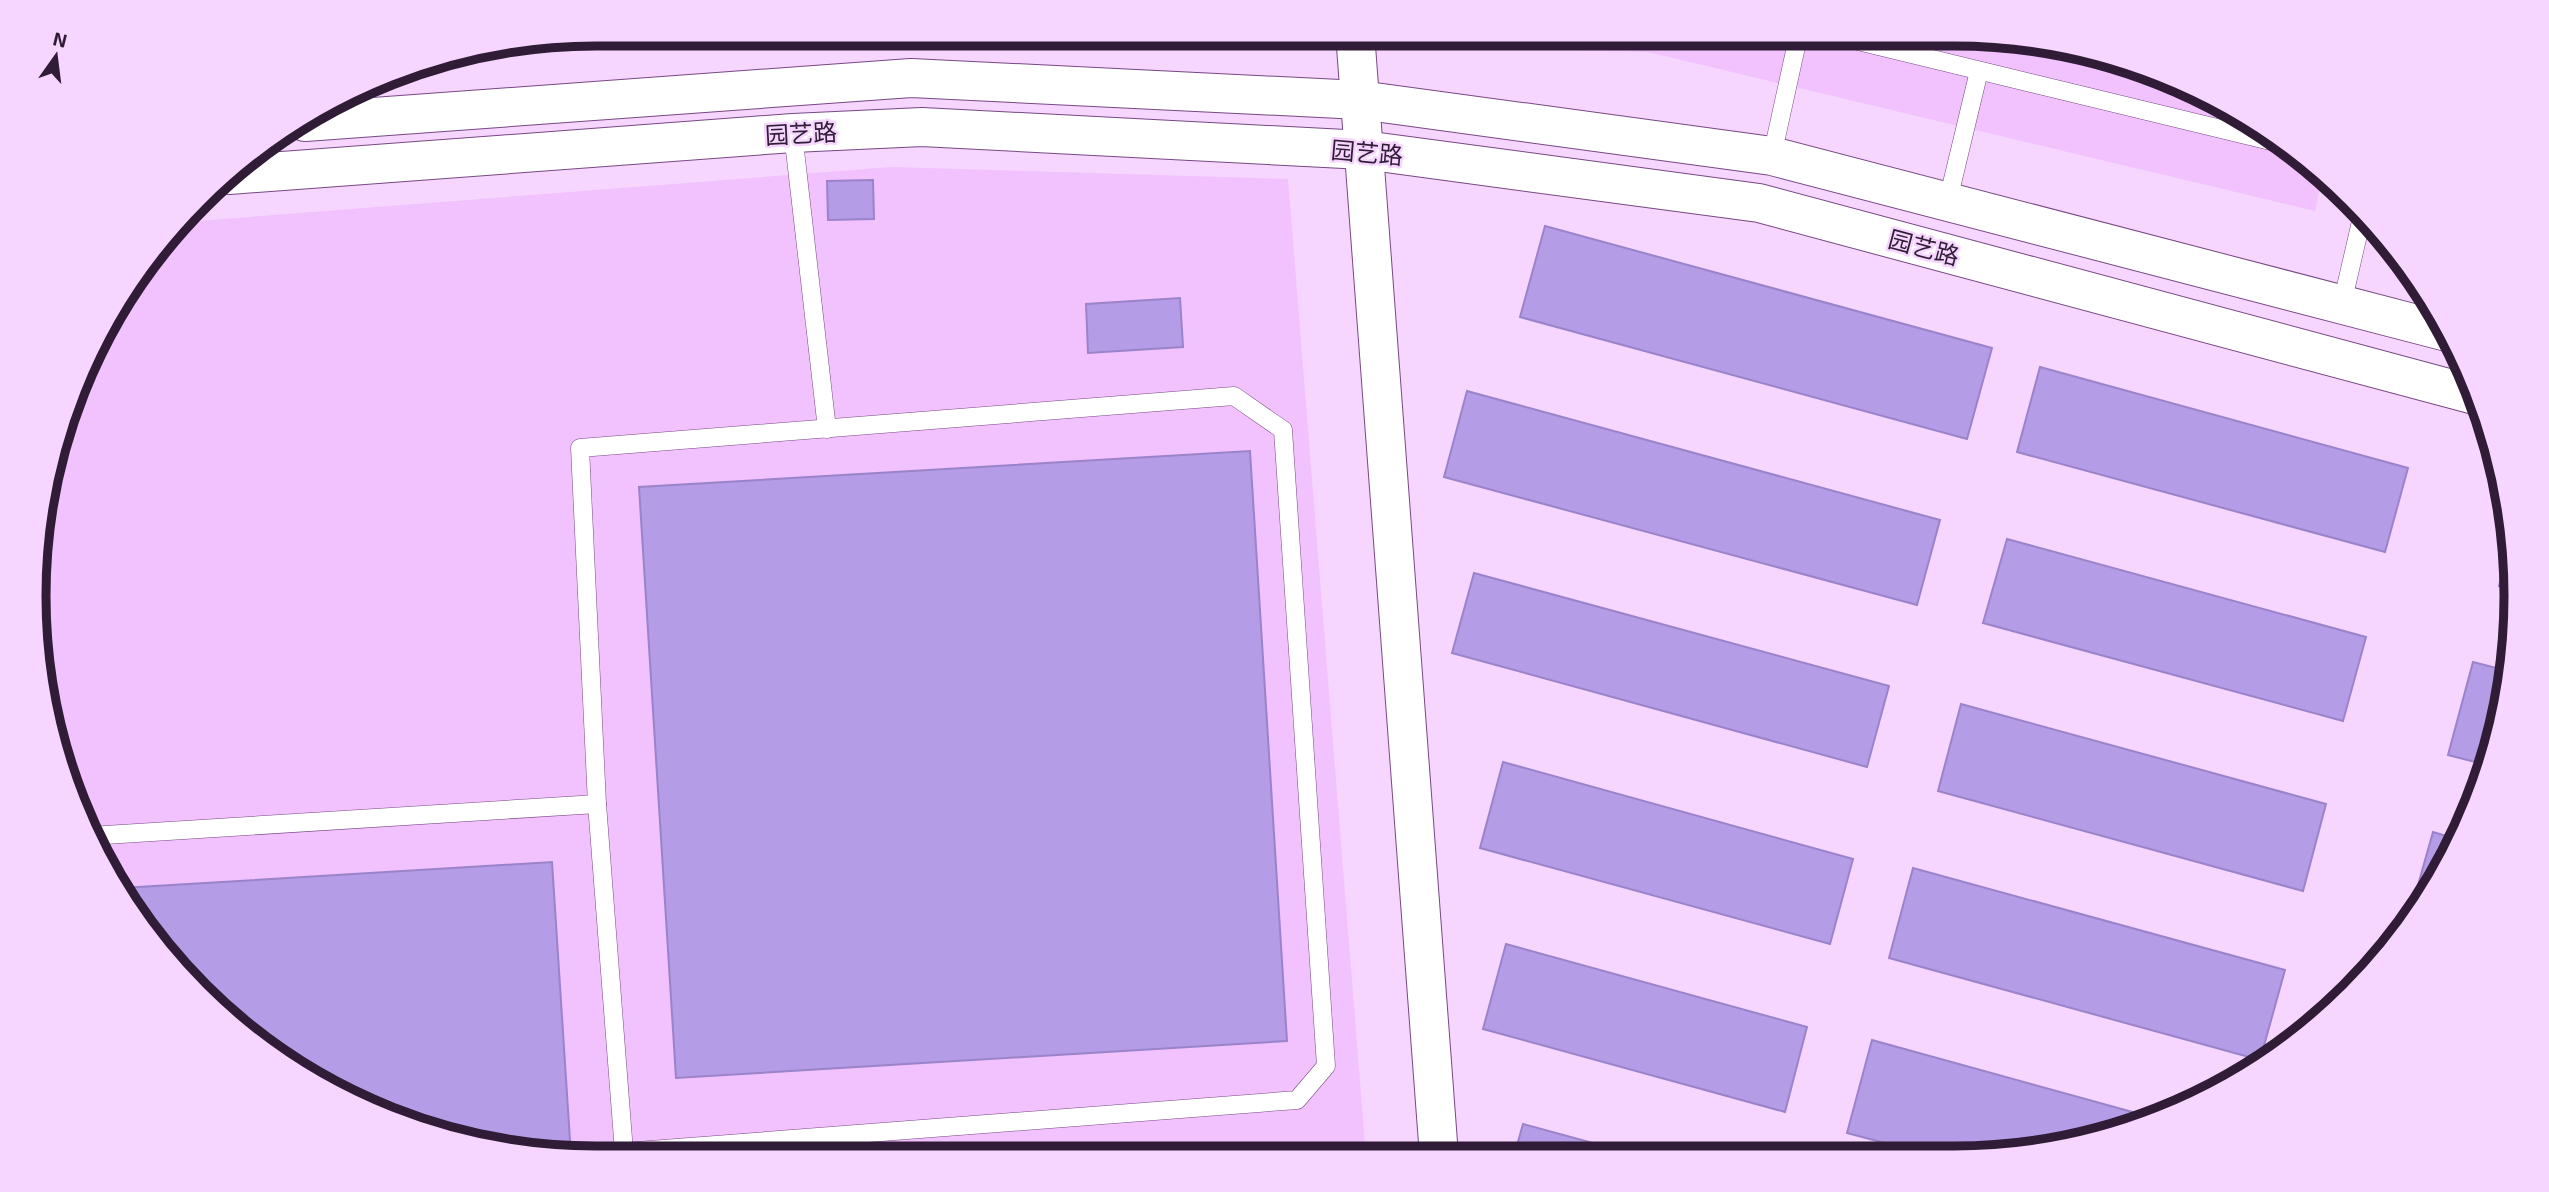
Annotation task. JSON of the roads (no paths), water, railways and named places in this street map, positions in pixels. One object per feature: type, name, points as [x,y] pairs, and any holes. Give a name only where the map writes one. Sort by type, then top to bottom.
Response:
[{"type":"street","points":[[1356,46],[1438,1146]]},
{"type":"street","name":"园艺路","points":[[318,121],[911,78],[1360,100],[1772,156],[2434,329]]},
{"type":"street","name":"园艺路","points":[[241,175],[793,133],[922,127],[1364,150],[1759,203],[2465,392]]},
{"type":"lane","points":[[1772,156],[1795,46]]},
{"type":"lane","points":[[1878,46],[2259,138]]},
{"type":"lane","points":[[1948,200],[1979,71]]},
{"type":"lane","points":[[793,133],[827,429]]},
{"type":"lane","points":[[2342,304],[2360,226]]},
{"type":"lane","points":[[623,1146],[597,804],[580,448],[1234,396],[1283,430],[1326,1066],[1297,1100],[734,1146]]},
{"type":"lane","points":[[100,835],[597,804]]}]
